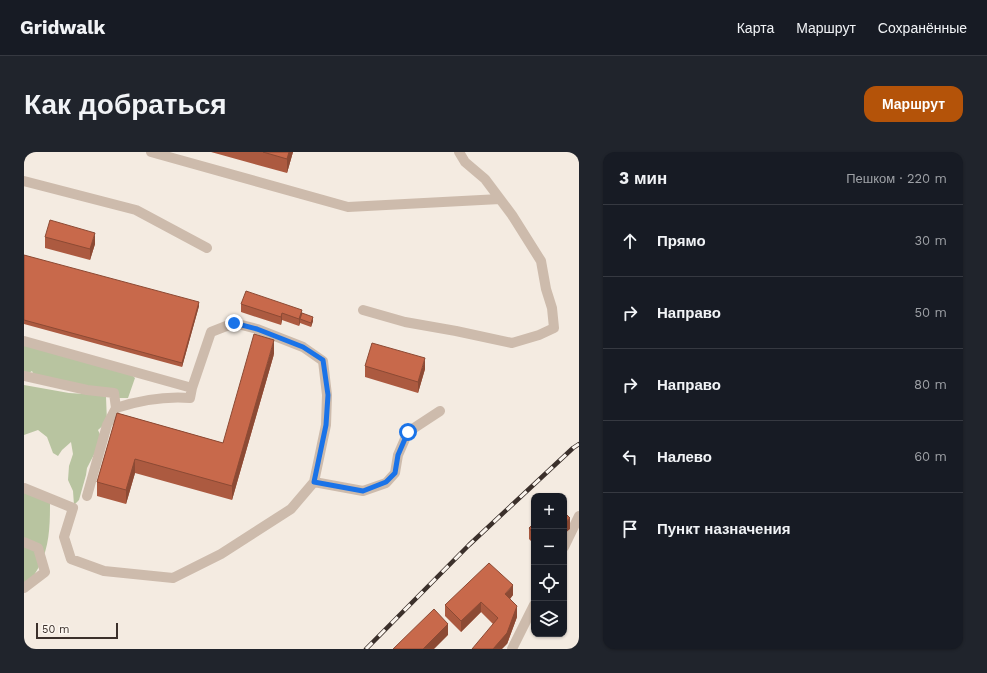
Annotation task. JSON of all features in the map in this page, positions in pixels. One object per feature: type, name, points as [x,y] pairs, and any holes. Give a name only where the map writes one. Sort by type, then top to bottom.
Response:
[{"type":"lane","points":[[151,152],[348,207],[500,199]]},
{"type":"lane","points":[[364,310],[405,322],[456,330],[512,343],[539,335],[554,328],[552,308],[546,289],[541,261],[485,179],[466,162],[459,152]]},
{"type":"lane","points":[[24,181],[136,210],[207,248]]},
{"type":"lane","points":[[24,488],[73,508],[64,537],[71,560],[104,571],[173,578],[221,554],[291,509],[314,482],[326,425],[328,395],[323,360],[303,347],[257,329],[234,323],[211,332],[190,398],[172,397],[145,400],[116,408]]},
{"type":"lane","points":[[24,341],[192,388]]},
{"type":"lane","points":[[24,376],[87,390],[114,393],[116,408],[107,425],[87,496]]},
{"type":"lane","points":[[314,482],[363,491],[386,482],[395,473],[398,455],[408,432],[440,411]]},
{"type":"lane","points":[[567,542],[579,516]]},
{"type":"lane","points":[[24,542],[38,548],[45,572],[24,588]]},
{"type":"lane","points":[[512,649],[531,611]]},
{"type":"green space","points":[[24,341],[130,373],[135,378],[128,398],[115,398],[36,380],[32,371],[24,376]]},
{"type":"green space","points":[[24,385],[69,393],[101,395],[106,397],[107,422],[98,430],[102,439],[87,468],[79,500],[74,505],[73,491],[68,480],[69,466],[73,454],[71,442],[58,456],[53,453],[47,437],[38,430],[24,435]]},
{"type":"green space","points":[[24,489],[50,501],[48,542],[46,550],[40,565],[24,592]]},
{"type":"building","points":[[263,152],[289,152],[287,159]]},
{"type":"building","points":[[50,220],[95,233],[90,249],[45,237]]},
{"type":"building","points":[[24,255],[199,302],[182,363],[24,320]]},
{"type":"building","points":[[246,291],[302,310],[299,319],[282,313],[281,317],[241,304]]},
{"type":"building","points":[[302,313],[313,317],[311,323],[300,319]]},
{"type":"building","points":[[254,334],[274,340],[232,486],[135,459],[126,490],[97,482],[117,413],[223,443]]},
{"type":"building","points":[[372,343],[425,358],[418,382],[365,366]]},
{"type":"building","points":[[489,563],[513,585],[505,594],[517,606],[507,633],[493,649],[472,649],[498,618],[481,602],[461,621],[445,605]]},
{"type":"building","points":[[434,609],[448,624],[423,649],[393,649]]},
{"type":"railway","points":[[366,649],[469,545],[579,444]]},
{"type":"route","points":[[234,323],[257,329],[303,347],[323,360],[328,395],[326,425],[314,482],[363,491],[386,482],[395,473],[398,455],[408,432]]}]
